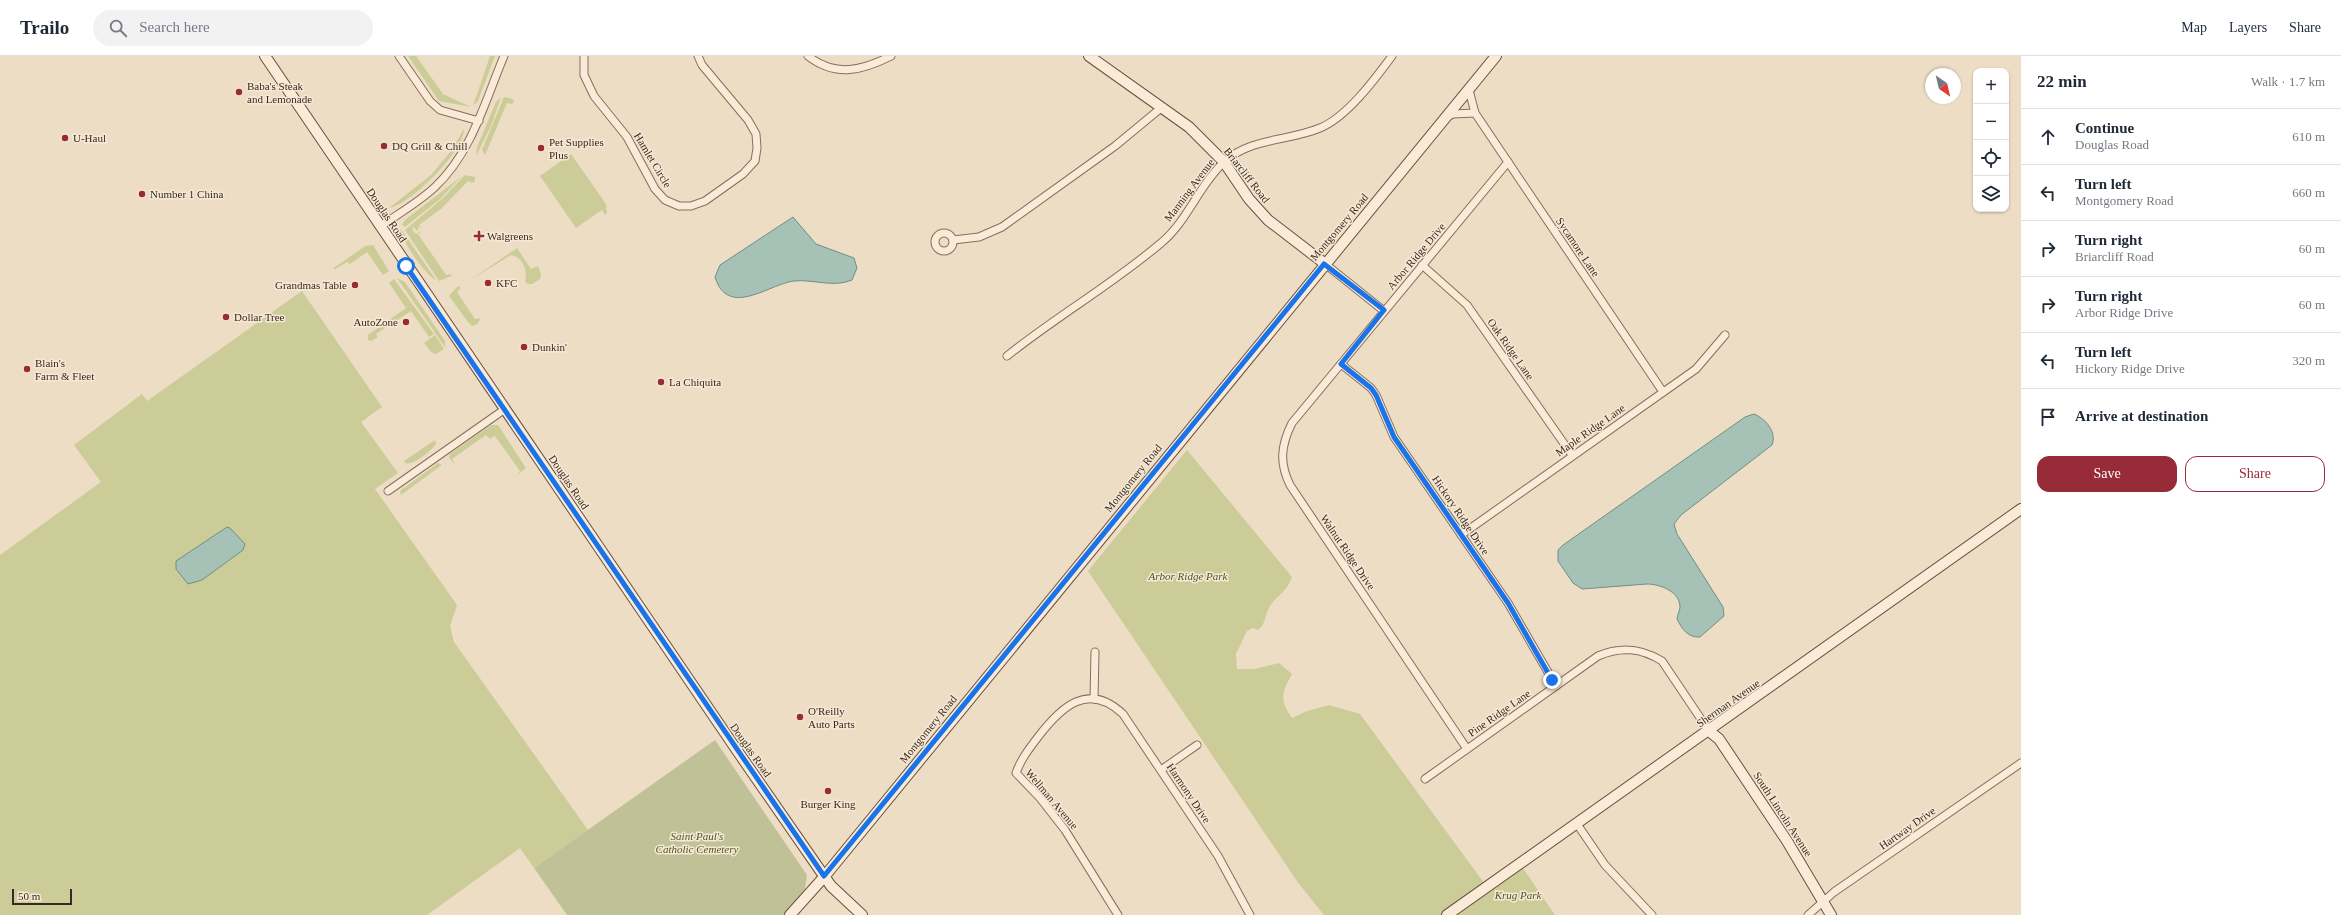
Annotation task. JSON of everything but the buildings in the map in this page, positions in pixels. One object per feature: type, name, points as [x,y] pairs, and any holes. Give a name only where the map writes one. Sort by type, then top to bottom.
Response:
[{"type":"street","name":"Douglas Road","points":[[265,56],[824,876],[831,886],[862,915]]},
{"type":"street","points":[[399,56],[430,101],[440,110],[479,121]]},
{"type":"street","points":[[381,226],[435,187],[457,162],[479,121],[504,56]]},
{"type":"street","name":"Hamlet Circle","points":[[584,56],[584,75],[591,91],[627,137],[655,189],[665,200],[679,206],[691,206],[705,201],[743,174],[755,161],[757,148],[756,134],[748,120],[702,65],[698,56]]},
{"type":"street","points":[[808,56],[826,66],[849,70],[860,70],[891,56]]},
{"type":"street","name":"Manning Avenue","points":[[1007,356],[1044,327],[1163,242],[1224,162],[1252,146],[1308,132],[1332,122],[1344,112],[1392,56]]},
{"type":"street","name":"Montgomery Road","points":[[790,915],[824,876],[1496,56]]},
{"type":"street","name":"Briarcliff Road","points":[[1095,57],[1161,108],[1189,127],[1224,162],[1249,199],[1268,220],[1384,310]]},
{"type":"street","name":"Sycamore Lane","points":[[1469,90],[1475,113],[1663,392]]},
{"type":"street","points":[[953,240],[979,237],[1002,227],[1115,146],[1161,108]]},
{"type":"street","points":[[1446,118],[1452,114],[1475,113]]},
{"type":"street","name":"Arbor Ridge Drive","points":[[1341,364],[1384,310],[1508,162]]},
{"type":"street","name":"Oak Ridge Lane","points":[[1422,265],[1467,305],[1572,455]]},
{"type":"street","name":"Maple Ridge Lane","points":[[1461,535],[1702,364],[1725,336]]},
{"type":"street","name":"Hickory Ridge Drive","points":[[1341,364],[1371,388],[1376,395],[1394,437],[1508,603],[1556,686]]},
{"type":"street","name":"Walnut Ridge Drive","points":[[1341,364],[1292,423],[1286,434],[1282,455],[1285,475],[1467,749]]},
{"type":"street","points":[[388,491],[505,409]]},
{"type":"street","name":"Sherman Avenue","points":[[1448,915],[2021,509]]},
{"type":"street","name":"Pine Ridge Lane","points":[[1425,779],[1598,656],[1616,650],[1638,650],[1652,655],[1662,662],[1709,731]]},
{"type":"street","points":[[1094,699],[1095,652]]},
{"type":"street","name":"Wellman Avenue","points":[[1094,699],[1082,699],[1070,704],[1055,715],[1020,761],[1016,773],[1040,798],[1065,830],[1118,915]]},
{"type":"street","name":"Harmony Drive","points":[[1094,699],[1116,706],[1123,714],[1218,856],[1250,915]]},
{"type":"street","name":"South Lincoln Avenue","points":[[1709,731],[1719,739],[1788,841],[1830,915]]},
{"type":"street","points":[[1161,770],[1197,744]]},
{"type":"street","name":"Hartway Drive","points":[[1808,915],[1834,892],[2021,762]]},
{"type":"street","points":[[1577,824],[1605,865],[1652,915]]},
{"type":"green space","points":[[408,56],[416,56],[443,94],[471,107],[439,101]]},
{"type":"green space","points":[[490,56],[495,56],[478,101],[473,106]]},
{"type":"green space","points":[[501,97],[491,126],[476,156],[477,147],[496,102]]},
{"type":"green space","points":[[504,97],[513,99],[514,102],[512,104],[507,103],[485,155],[482,150]]},
{"type":"green space","points":[[464,129],[462,138],[456,150],[434,176],[409,198],[398,205],[389,208],[431,175],[451,151]]},
{"type":"green space","points":[[571,154],[606,204],[607,213],[605,215],[602,210],[576,228],[540,176]]},
{"type":"green space","points":[[465,175],[475,177],[475,181],[472,183],[468,181],[442,208],[419,225],[422,229],[418,226],[418,231],[412,226],[413,231],[416,234],[422,231],[418,234],[446,275],[452,274],[451,276],[439,281],[405,230],[443,198]]},
{"type":"green space","points":[[462,176],[440,199],[405,227],[403,225],[401,226],[405,220]]},
{"type":"green space","points":[[400,229],[436,280],[426,272],[415,257],[401,234]]},
{"type":"green space","points":[[373,245],[389,271],[383,275],[367,252],[350,264],[347,262],[334,270],[334,268],[365,246]]},
{"type":"green space","points":[[517,248],[531,269],[538,266],[541,274],[540,279],[532,284],[527,284],[525,281],[526,273],[524,265],[519,258],[511,255],[469,281]]},
{"type":"green space","points":[[397,278],[405,282],[445,341],[445,347]]},
{"type":"green space","points":[[394,279],[434,334],[429,337],[411,311],[376,334],[378,337],[371,341],[368,340],[368,335],[406,308],[389,283]]},
{"type":"green space","points":[[458,286],[461,288],[457,292],[475,319],[481,318],[477,324],[472,326],[468,322],[449,296]]},
{"type":"green space","points":[[302,291],[382,407],[361,422],[398,473],[375,489],[457,605],[450,626],[454,642],[588,830],[534,868],[520,848],[427,915],[0,915],[0,555],[101,482],[74,445],[142,394],[147,401]]},
{"type":"green space","points":[[435,335],[444,349],[436,354],[431,352],[424,343]]},
{"type":"green space","points":[[491,425],[498,425],[526,468],[516,476],[520,471],[495,436],[490,439],[486,435],[452,459],[455,464],[449,458],[450,454]]},
{"type":"green space","points":[[435,440],[436,444],[426,454],[413,462],[405,463],[404,461]]},
{"type":"green space","name":"Arbor Ridge Park","points":[[1187,450],[1292,577],[1290,583],[1284,591],[1271,604],[1261,627],[1258,630],[1253,628],[1247,631],[1236,654],[1237,669],[1254,669],[1279,663],[1292,674],[1283,696],[1285,706],[1292,718],[1307,711],[1329,705],[1360,714],[1487,887],[1444,915],[1324,915],[1299,884],[1088,571]]},
{"type":"green space","points":[[438,463],[442,465],[401,495],[400,491]]},
{"type":"green space","name":"Saint Paul's Catholic Cemetery","points":[[715,740],[807,875],[805,889],[784,915],[567,915],[534,868]]},
{"type":"green space","name":"Krug Park","points":[[1523,868],[1555,915],[1455,915]]},
{"type":"shaded area","points":[[793,217],[816,244],[854,258],[857,268],[852,280],[838,283],[794,281],[784,283],[750,296],[739,298],[729,296],[721,289],[715,277],[720,265]]},
{"type":"shaded area","points":[[1754,414],[1763,419],[1772,431],[1772,445],[1681,515],[1674,524],[1677,534],[1723,607],[1724,616],[1700,637],[1696,637],[1686,632],[1681,626],[1677,619],[1680,608],[1679,601],[1673,593],[1663,587],[1647,584],[1582,589],[1573,583],[1558,561],[1558,550],[1563,545],[1745,417]]},
{"type":"shaded area","points":[[227,527],[230,528],[245,544],[243,550],[202,580],[188,584],[176,569],[176,561]]},
{"type":"place","name":"Baba's Steak and Lemonade","points":[[239,92]]},
{"type":"place","name":"U-Haul","points":[[65,138]]},
{"type":"place","name":"DQ Grill & Chill","points":[[384,146]]},
{"type":"place","name":"Pet Supplies Plus","points":[[541,148]]},
{"type":"place","name":"Number 1 China","points":[[142,194]]},
{"type":"place","name":"Walgreens","points":[[479,236]]},
{"type":"place","name":"KFC","points":[[488,283]]},
{"type":"place","name":"Grandmas Table","points":[[355,285]]},
{"type":"place","name":"Dollar Tree","points":[[226,317]]},
{"type":"place","name":"AutoZone","points":[[406,322]]},
{"type":"place","name":"Dunkin'","points":[[524,347]]},
{"type":"place","name":"Blain's Farm & Fleet","points":[[27,369]]},
{"type":"place","name":"La Chiquita","points":[[661,382]]},
{"type":"place","name":"O'Reilly Auto Parts","points":[[800,717]]},
{"type":"place","name":"Burger King","points":[[828,791]]},
{"type":"route","points":[[406,266],[824,876],[1324,264],[1384,310],[1341,364],[1371,388],[1376,395],[1394,437],[1508,603],[1552,680]]}]
